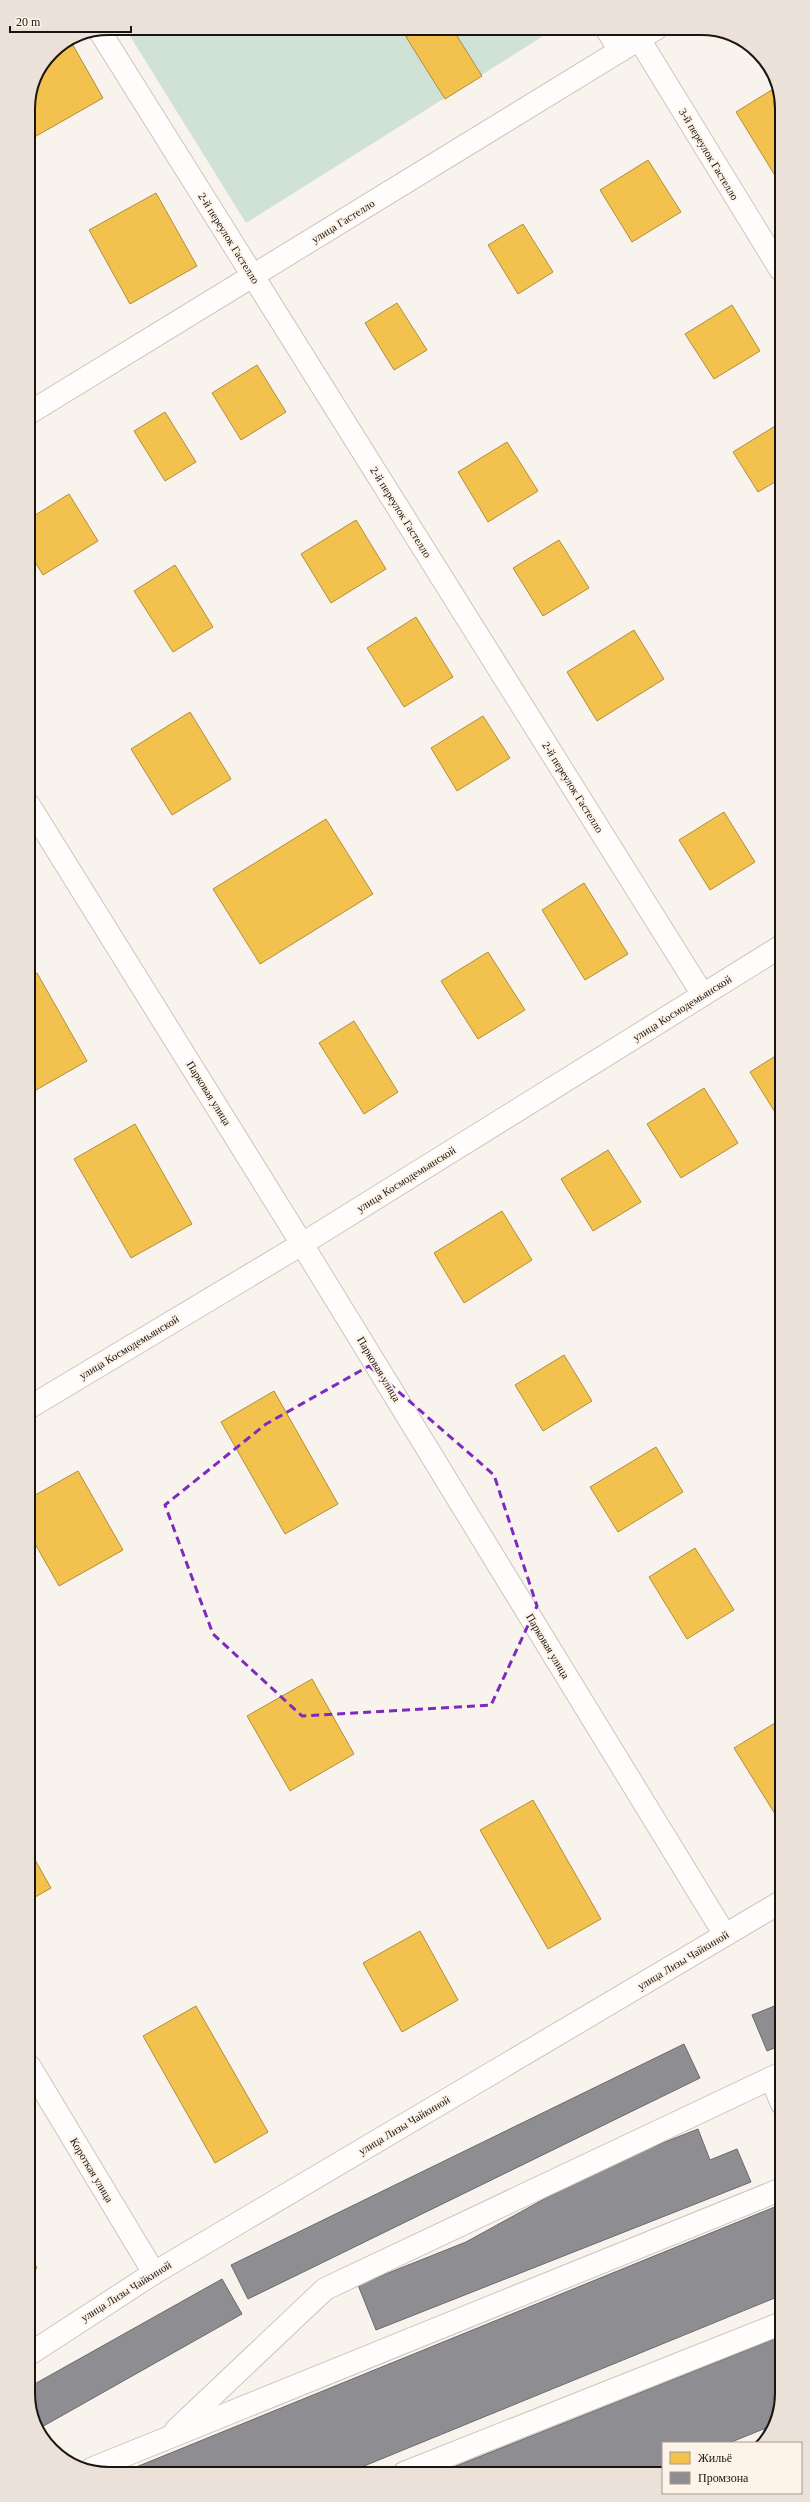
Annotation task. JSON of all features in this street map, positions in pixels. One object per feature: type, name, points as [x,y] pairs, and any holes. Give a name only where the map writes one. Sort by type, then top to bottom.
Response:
[{"type":"street","points":[[610,35],[620,51]]},
{"type":"street","name":"улица Гастелло","points":[[35,409],[646,35]]},
{"type":"street","name":"3-й переулок Гастелло","points":[[649,35],[775,260]]},
{"type":"street","name":"2-й переулок Гастелло","points":[[103,36],[703,995]]},
{"type":"street","name":"Парковая улица","points":[[35,815],[302,1244],[725,1935]]},
{"type":"street","name":"улица Космодемьянской","points":[[35,1399],[302,1244],[775,950]]},
{"type":"street","name":"улица Лизы Чайкиной","points":[[35,2350],[154,2273],[775,1906]]},
{"type":"street","name":"Короткая улица","points":[[35,2075],[154,2273]]},
{"type":"street","points":[[166,2439],[325,2289],[775,2075]]},
{"type":"street","points":[[96,2466],[775,2192]]},
{"type":"street","points":[[419,2467],[775,2326]]},
{"type":"highlighted area","points":[[369,1366],[494,1475],[537,1606],[491,1705],[302,1716],[213,1634],[165,1505],[266,1424]]},
{"type":"green space","points":[[129,35],[545,35],[246,223]]},
{"type":"building: Жильё","points":[[409,35],[456,35],[482,76],[445,99],[406,37]]},
{"type":"building: Жильё","points":[[73,45],[103,98],[35,137],[36,95],[41,81],[50,64],[68,47]]},
{"type":"building: Жильё","points":[[772,90],[775,109],[775,175],[736,112]]},
{"type":"building: Жильё","points":[[648,160],[681,212],[632,242],[600,190]]},
{"type":"building: Жильё","points":[[156,193],[197,266],[130,304],[89,230]]},
{"type":"building: Жильё","points":[[523,224],[553,272],[518,294],[488,245]]},
{"type":"building: Жильё","points":[[397,303],[427,350],[394,370],[365,323]]},
{"type":"building: Жильё","points":[[732,305],[760,351],[714,379],[685,334]]},
{"type":"building: Жильё","points":[[257,365],[286,412],[241,440],[212,393]]},
{"type":"building: Жильё","points":[[165,412],[196,462],[165,481],[134,431]]},
{"type":"building: Жильё","points":[[775,426],[775,482],[758,492],[733,452]]},
{"type":"building: Жильё","points":[[507,442],[538,491],[488,522],[458,472]]},
{"type":"building: Жильё","points":[[69,494],[98,541],[43,575],[35,562],[35,515]]},
{"type":"building: Жильё","points":[[356,520],[386,569],[331,603],[301,554]]},
{"type":"building: Жильё","points":[[559,540],[589,588],[543,616],[513,568]]},
{"type":"building: Жильё","points":[[175,565],[213,627],[173,652],[134,591]]},
{"type":"building: Жильё","points":[[416,617],[453,677],[404,707],[367,648]]},
{"type":"building: Жильё","points":[[634,630],[664,679],[597,721],[567,672]]},
{"type":"building: Жильё","points":[[190,712],[231,779],[172,815],[131,749]]},
{"type":"building: Жильё","points":[[483,716],[510,758],[457,791],[431,748]]},
{"type":"building: Жильё","points":[[724,812],[755,862],[710,890],[679,840]]},
{"type":"building: Жильё","points":[[326,819],[373,894],[260,964],[213,889]]},
{"type":"building: Жильё","points":[[584,883],[628,954],[585,980],[542,910]]},
{"type":"building: Жильё","points":[[488,952],[525,1010],[478,1039],[441,981]]},
{"type":"building: Жильё","points":[[37,973],[87,1061],[35,1091],[35,974]]},
{"type":"building: Жильё","points":[[354,1021],[398,1092],[364,1114],[319,1043]]},
{"type":"building: Жильё","points":[[775,1056],[775,1112],[750,1072]]},
{"type":"building: Жильё","points":[[704,1088],[738,1143],[681,1178],[647,1124]]},
{"type":"building: Жильё","points":[[135,1124],[192,1224],[131,1258],[74,1159]]},
{"type":"building: Жильё","points":[[608,1150],[641,1202],[593,1231],[561,1179]]},
{"type":"building: Жильё","points":[[502,1211],[532,1260],[464,1303],[434,1253]]},
{"type":"building: Жильё","points":[[564,1355],[592,1401],[543,1431],[515,1385]]},
{"type":"building: Жильё","points":[[274,1391],[338,1504],[285,1534],[221,1422]]},
{"type":"building: Жильё","points":[[656,1447],[683,1492],[618,1532],[590,1487]]},
{"type":"building: Жильё","points":[[78,1471],[123,1550],[59,1586],[35,1544],[35,1495]]},
{"type":"building: Жильё","points":[[695,1548],[734,1610],[687,1639],[649,1577]]},
{"type":"building: Жильё","points":[[312,1679],[354,1754],[290,1791],[247,1716]]},
{"type":"building: Жильё","points":[[775,1723],[775,1814],[734,1748]]},
{"type":"building: Жильё","points":[[533,1800],[601,1919],[548,1949],[480,1830]]},
{"type":"building: Жильё","points":[[35,1860],[51,1888],[35,1897]]},
{"type":"building: Жильё","points":[[420,1931],[458,2000],[402,2032],[363,1963]]},
{"type":"building: Жильё","points":[[196,2006],[268,2132],[215,2163],[143,2036]]},
{"type":"building: Промзона","points":[[775,2006],[775,2048],[767,2051],[752,2015]]},
{"type":"building: Промзона","points":[[684,2044],[700,2078],[248,2299],[231,2265]]},
{"type":"building: Промзона","points":[[698,2129],[710,2160],[737,2149],[751,2182],[376,2330],[358,2285],[466,2242],[606,2165]]},
{"type":"building: Промзона","points":[[775,2207],[775,2298],[362,2467],[136,2467]]},
{"type":"building: Промзона","points":[[222,2279],[242,2314],[43,2426],[36,2403],[35,2384]]},
{"type":"building: Промзона","points":[[775,2339],[775,2398],[771,2417],[766,2428],[731,2442],[662,2442],[662,2467],[454,2467]]}]
